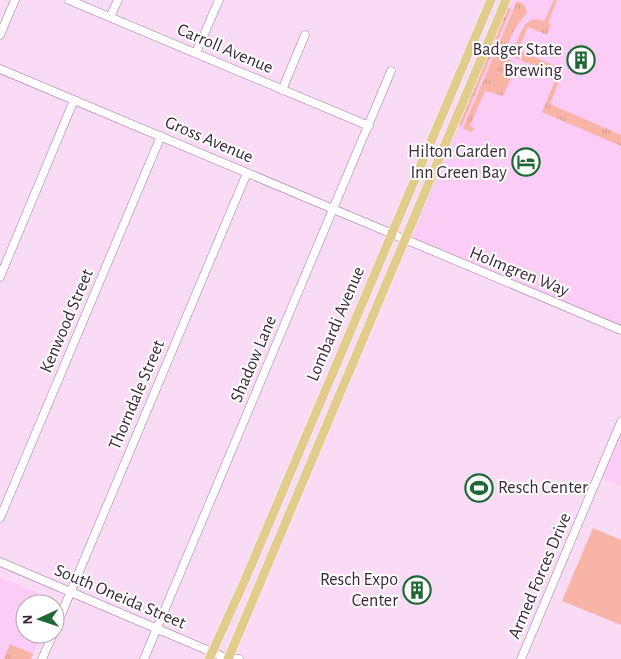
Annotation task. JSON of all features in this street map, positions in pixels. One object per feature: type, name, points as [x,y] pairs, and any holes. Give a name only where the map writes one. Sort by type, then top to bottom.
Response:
[{"type":"main road","name":"Lombardi Avenue","points":[[211,656],[491,0]]},
{"type":"main road","name":"Lombardi Avenue","points":[[229,659],[506,0]]},
{"type":"street","points":[[0,36],[15,0]]},
{"type":"street","name":"Carroll Avenue","points":[[70,0],[368,126]]},
{"type":"street","points":[[110,17],[118,0]]},
{"type":"street","points":[[196,53],[219,0]]},
{"type":"street","points":[[282,90],[305,35]]},
{"type":"street","name":"Gross Avenue","points":[[0,69],[405,241]]},
{"type":"street","name":"Shadow Lane","points":[[144,659],[392,71]]},
{"type":"street","points":[[0,277],[74,100]]},
{"type":"street","name":"Kenwood Street","points":[[0,518],[161,136]]},
{"type":"street","name":"Thorndale Street","points":[[65,604],[247,173]]},
{"type":"street","name":"Holmgren Way","points":[[405,241],[621,330]]},
{"type":"street","name":"Armed Forces Drive","points":[[521,659],[621,422]]},
{"type":"street","name":"South Oneida Street","points":[[0,562],[156,629],[211,656],[239,659]]},
{"type":"street","points":[[42,659],[49,644]]},
{"type":"shaded area","points":[[506,0],[621,0],[621,330],[405,241]]},
{"type":"shaded area","points":[[621,422],[621,486],[599,477]]},
{"type":"shaded area","points":[[0,577],[41,594],[15,594],[15,644],[38,644],[31,659],[0,659]]},
{"type":"green space","points":[[554,0],[557,0],[548,23],[551,24],[547,35],[528,27],[518,51],[519,58],[517,59],[514,51],[523,27],[531,20],[544,21]]},
{"type":"green space","points":[[517,1],[524,4],[527,13],[513,33],[508,45],[509,58],[516,67],[503,96],[485,91],[470,126],[475,129],[471,132],[463,128]]},
{"type":"green space","points":[[508,8],[511,9],[461,127],[459,124]]},
{"type":"green space","points":[[521,51],[562,69],[560,74],[522,61]]},
{"type":"green space","points":[[557,76],[561,77],[550,104],[621,135],[621,146],[542,112]]},
{"type":"green space","points":[[593,528],[621,540],[621,625],[562,601]]},
{"type":"green space","points":[[10,644],[33,654],[31,659],[4,659]]},
{"type":"place","name":"Badger State Brewing","points":[[581,60]]},
{"type":"place","name":"Hilton Garden Inn Green Bay","points":[[526,162]]},
{"type":"place","name":"Resch Center","points":[[479,488]]},
{"type":"place","name":"Resch Expo Center","points":[[417,590]]}]
